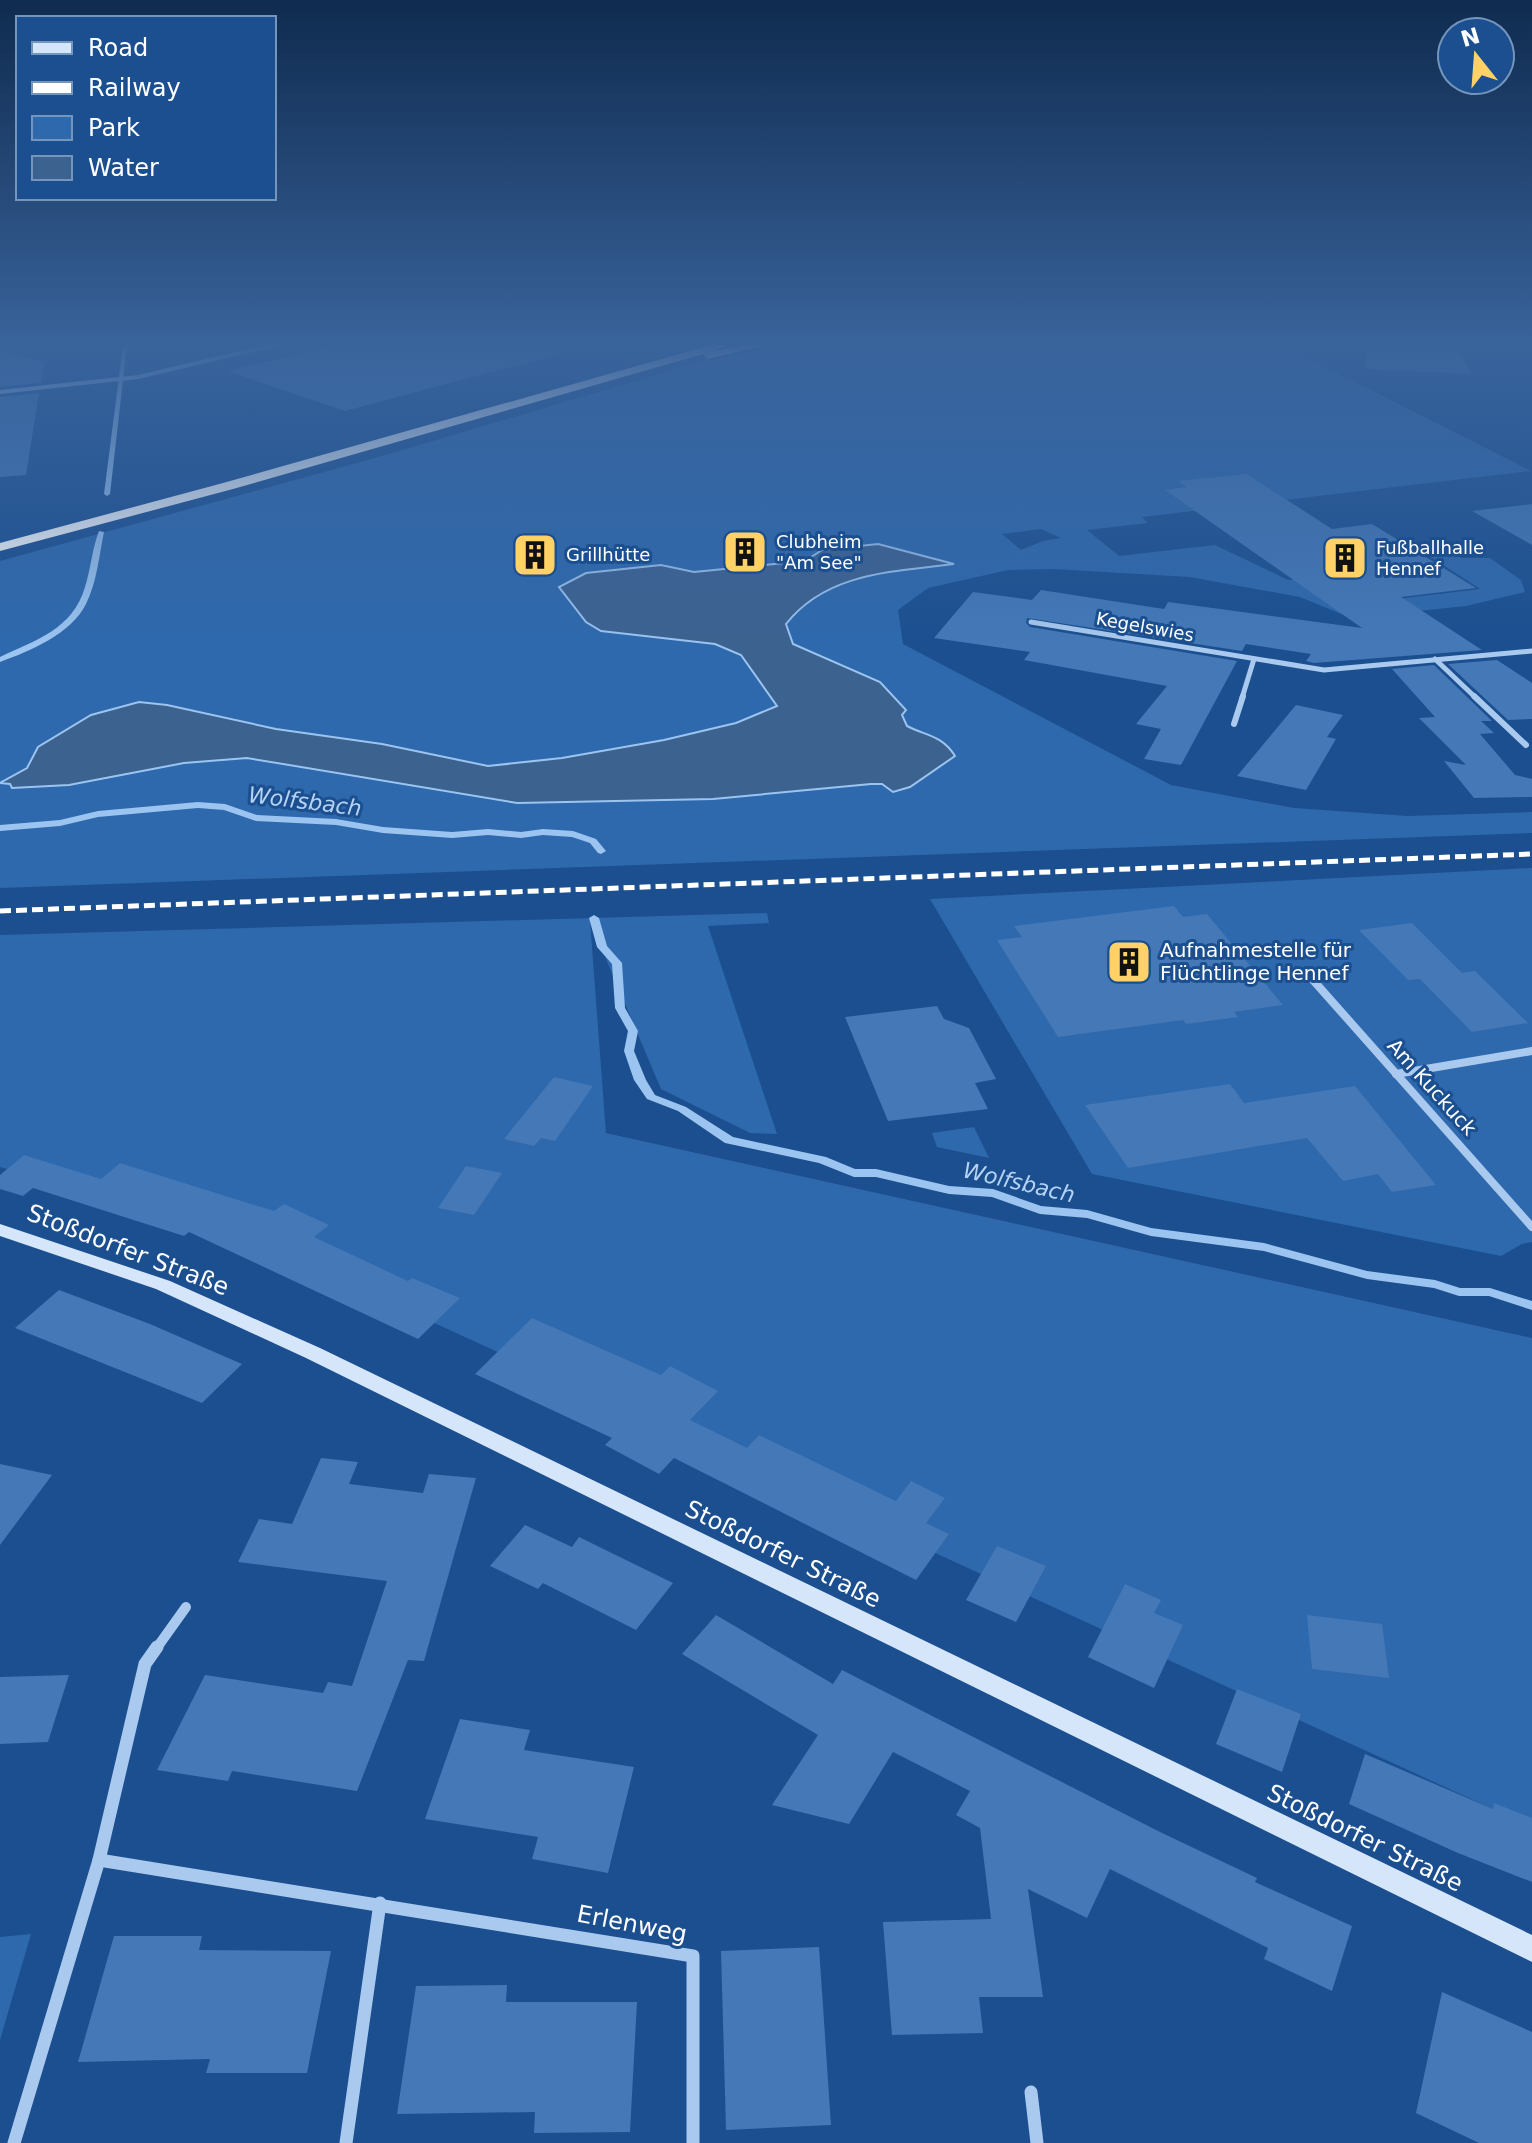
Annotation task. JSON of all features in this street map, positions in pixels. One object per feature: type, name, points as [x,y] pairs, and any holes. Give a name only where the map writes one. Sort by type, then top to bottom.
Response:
[{"type":"highway","points":[[231,470],[321,445]]},
{"type":"highway","points":[[0,547],[370,445]]},
{"type":"main road","name":"Stoßdorfer Straße","points":[[0,1230],[163,1285],[313,1353],[1532,1949]]},
{"type":"street","name":"Kegelswies","points":[[1031,622],[1324,670],[1532,651]]},
{"type":"street","points":[[1234,724],[1254,659]]},
{"type":"street","points":[[1435,659],[1526,745]]},
{"type":"street","name":"Am Kuckuck","points":[[1305,971],[1532,1227]]},
{"type":"street","points":[[1396,1074],[1532,1051]]},
{"type":"street","points":[[14,2143],[99,1860],[145,1664],[186,1607]]},
{"type":"street","name":"Erlenweg","points":[[99,1860],[693,1956],[693,2143]]},
{"type":"street","points":[[346,2143],[380,1903]]},
{"type":"street","points":[[1031,2092],[1037,2143]]},
{"type":"green space","points":[[419,445],[1480,445],[1531,471],[1142,517],[1148,523],[1087,530],[1119,556],[1215,545],[1288,580],[1325,577],[1363,603],[1480,589],[1408,542],[1433,545],[1462,558],[1490,558],[1521,580],[1525,592],[1466,606],[1351,618],[1300,597],[1190,577],[1054,569],[1008,570],[928,588],[898,610],[903,644],[1171,785],[1294,808],[1408,816],[1532,812],[1532,833],[0,888],[0,561]],"holes":[[[1041,529],[1061,538],[1021,550],[1002,534]]]},
{"type":"green space","points":[[1532,868],[1532,1242],[1501,1256],[1092,1174],[930,899]]},
{"type":"green space","points":[[767,913],[769,923],[708,926],[777,1134],[750,1133],[661,1089],[590,921],[606,1133],[1532,1338],[1532,1827],[245,1236],[0,1167],[0,935]]},
{"type":"green space","points":[[974,1127],[989,1158],[937,1147],[932,1133]]},
{"type":"green space","points":[[31,1934],[0,2040],[0,1937]]},
{"type":"water","points":[[878,544],[954,564],[885,573],[841,584],[802,607],[786,624],[793,644],[880,682],[906,710],[902,715],[907,726],[939,740],[955,756],[910,787],[893,792],[882,784],[871,784],[713,799],[517,803],[247,758],[184,763],[69,785],[12,788],[10,784],[0,783],[27,768],[38,747],[91,715],[139,702],[167,705],[276,729],[382,744],[488,766],[562,758],[664,740],[736,723],[777,706],[741,655],[715,644],[601,631],[586,622],[559,587],[586,573],[661,565],[694,572],[805,561],[822,550]]},
{"type":"building","points":[[0,445],[31,445],[26,475],[0,477]]},
{"type":"building","points":[[1247,474],[1332,529],[1372,524],[1476,588],[1401,597],[1482,650],[1314,663],[1306,661],[1311,654],[1246,644],[1242,651],[1027,618],[1026,623],[1030,627],[1237,661],[1181,765],[1144,759],[1161,729],[1136,724],[1167,686],[1024,660],[1030,652],[934,638],[973,592],[1032,600],[1041,590],[1164,609],[1168,602],[1362,628],[1165,490],[1187,487],[1178,481]]},
{"type":"building","points":[[1532,504],[1532,545],[1472,511]]},
{"type":"building","points":[[1497,660],[1532,683],[1532,719],[1508,720],[1448,664]]},
{"type":"building","points":[[1434,665],[1492,721],[1481,721],[1494,733],[1480,734],[1515,775],[1532,779],[1532,797],[1474,798],[1444,761],[1466,765],[1419,718],[1435,717],[1392,669]]},
{"type":"building","points":[[1296,705],[1343,715],[1327,737],[1336,739],[1306,790],[1237,776]]},
{"type":"building","name":"Aufnahmestelle für Flüchtlinge Hennef","points":[[1174,906],[1183,917],[1207,914],[1283,1005],[1234,1012],[1238,1017],[1186,1024],[1183,1020],[1058,1037],[997,940],[1022,937],[1014,926]]},
{"type":"building","points":[[1412,923],[1462,973],[1475,971],[1528,1023],[1472,1032],[1420,979],[1408,980],[1359,930]]},
{"type":"building","points":[[937,1006],[944,1019],[969,1028],[996,1079],[975,1083],[988,1109],[888,1121],[845,1017]]},
{"type":"building","points":[[554,1077],[593,1086],[555,1141],[541,1138],[534,1146],[504,1139]]},
{"type":"building","points":[[1230,1084],[1244,1103],[1355,1086],[1436,1185],[1392,1192],[1378,1174],[1343,1181],[1307,1138],[1128,1168],[1085,1105]]},
{"type":"building","points":[[24,1155],[101,1179],[120,1163],[274,1211],[284,1204],[329,1225],[314,1237],[408,1281],[412,1278],[460,1298],[418,1339],[189,1232],[184,1236],[33,1188],[23,1196],[0,1189],[0,1175]]},
{"type":"building","points":[[466,1166],[502,1173],[474,1215],[438,1208]]},
{"type":"building","points":[[59,1290],[150,1324],[242,1364],[202,1403],[15,1328]]},
{"type":"building","points":[[532,1318],[661,1375],[670,1366],[718,1391],[690,1420],[747,1448],[759,1435],[896,1501],[911,1481],[945,1498],[926,1523],[949,1534],[916,1580],[674,1458],[659,1474],[605,1445],[612,1438],[475,1374]]},
{"type":"building","points":[[321,1458],[358,1462],[349,1484],[423,1493],[429,1474],[476,1478],[424,1661],[408,1660],[357,1791],[232,1771],[228,1781],[157,1770],[205,1675],[323,1693],[328,1682],[352,1686],[387,1581],[238,1562],[259,1519],[292,1524]]},
{"type":"building","points":[[0,1464],[52,1475],[0,1545]]},
{"type":"building","points":[[525,1525],[572,1547],[579,1537],[673,1583],[636,1630],[543,1583],[538,1589],[490,1566]]},
{"type":"building","points":[[997,1546],[1046,1566],[1016,1622],[966,1600]]},
{"type":"building","points":[[1125,1584],[1161,1600],[1154,1613],[1183,1625],[1154,1688],[1088,1657]]},
{"type":"building","points":[[716,1615],[833,1684],[842,1670],[1257,1878],[1255,1882],[1352,1926],[1332,1991],[1264,1959],[1268,1948],[1110,1869],[1087,1918],[1028,1889],[1043,1997],[979,1997],[983,2033],[892,2035],[883,1922],[991,1919],[980,1828],[956,1815],[970,1791],[893,1752],[849,1824],[772,1805],[818,1735],[682,1654]]},
{"type":"building","points":[[1307,1615],[1382,1624],[1389,1678],[1312,1669]]},
{"type":"building","points":[[69,1675],[48,1742],[0,1744],[0,1677]]},
{"type":"building","points":[[1237,1689],[1301,1714],[1282,1772],[1216,1744]]},
{"type":"building","points":[[460,1719],[530,1730],[524,1750],[634,1767],[608,1873],[532,1859],[538,1837],[425,1819]]},
{"type":"building","points":[[1365,1754],[1493,1809],[1494,1803],[1532,1818],[1532,1882],[1349,1804]]},
{"type":"building","points":[[114,1936],[202,1936],[199,1950],[331,1951],[307,2073],[206,2073],[210,2059],[78,2062]]},
{"type":"building","points":[[819,1947],[831,2125],[726,2130],[721,1951]]},
{"type":"building","points":[[507,1985],[506,2002],[637,2002],[630,2132],[534,2133],[535,2112],[397,2114],[416,1986]]},
{"type":"building","points":[[1442,1992],[1532,2032],[1532,2143],[1479,2143],[1416,2113]]},
{"type":"waterway","name":"Wolfsbach","points":[[107,494],[113,445]]},
{"type":"waterway","name":"Wolfsbach","points":[[0,660],[46,638],[76,615],[88,588],[101,532]]},
{"type":"waterway","name":"Wolfsbach","points":[[0,828],[60,823],[98,814],[198,805],[225,807],[256,818],[336,822],[383,830],[452,835],[488,832],[573,834],[593,841],[601,851]]},
{"type":"waterway","name":"Wolfsbach","points":[[594,918],[602,947],[617,963],[620,1008],[633,1031],[629,1051],[640,1080],[651,1097],[682,1109],[729,1140],[822,1160],[854,1173],[876,1173],[949,1190],[993,1193],[1040,1210],[1087,1214],[1151,1232],[1264,1247],[1367,1275],[1435,1284],[1459,1292],[1490,1292],[1532,1306]]},
{"type":"railway","points":[[0,911],[1532,854]]},
{"type":"place","name":"Clubheim \"Am See\"","points":[[745,552]]},
{"type":"place","name":"Grillhütte","points":[[535,555]]},
{"type":"place","name":"Fußballhalle Hennef","points":[[1345,558]]},
{"type":"place","name":"Aufnahmestelle für Flüchtlinge Hennef","points":[[1129,962]]}]
